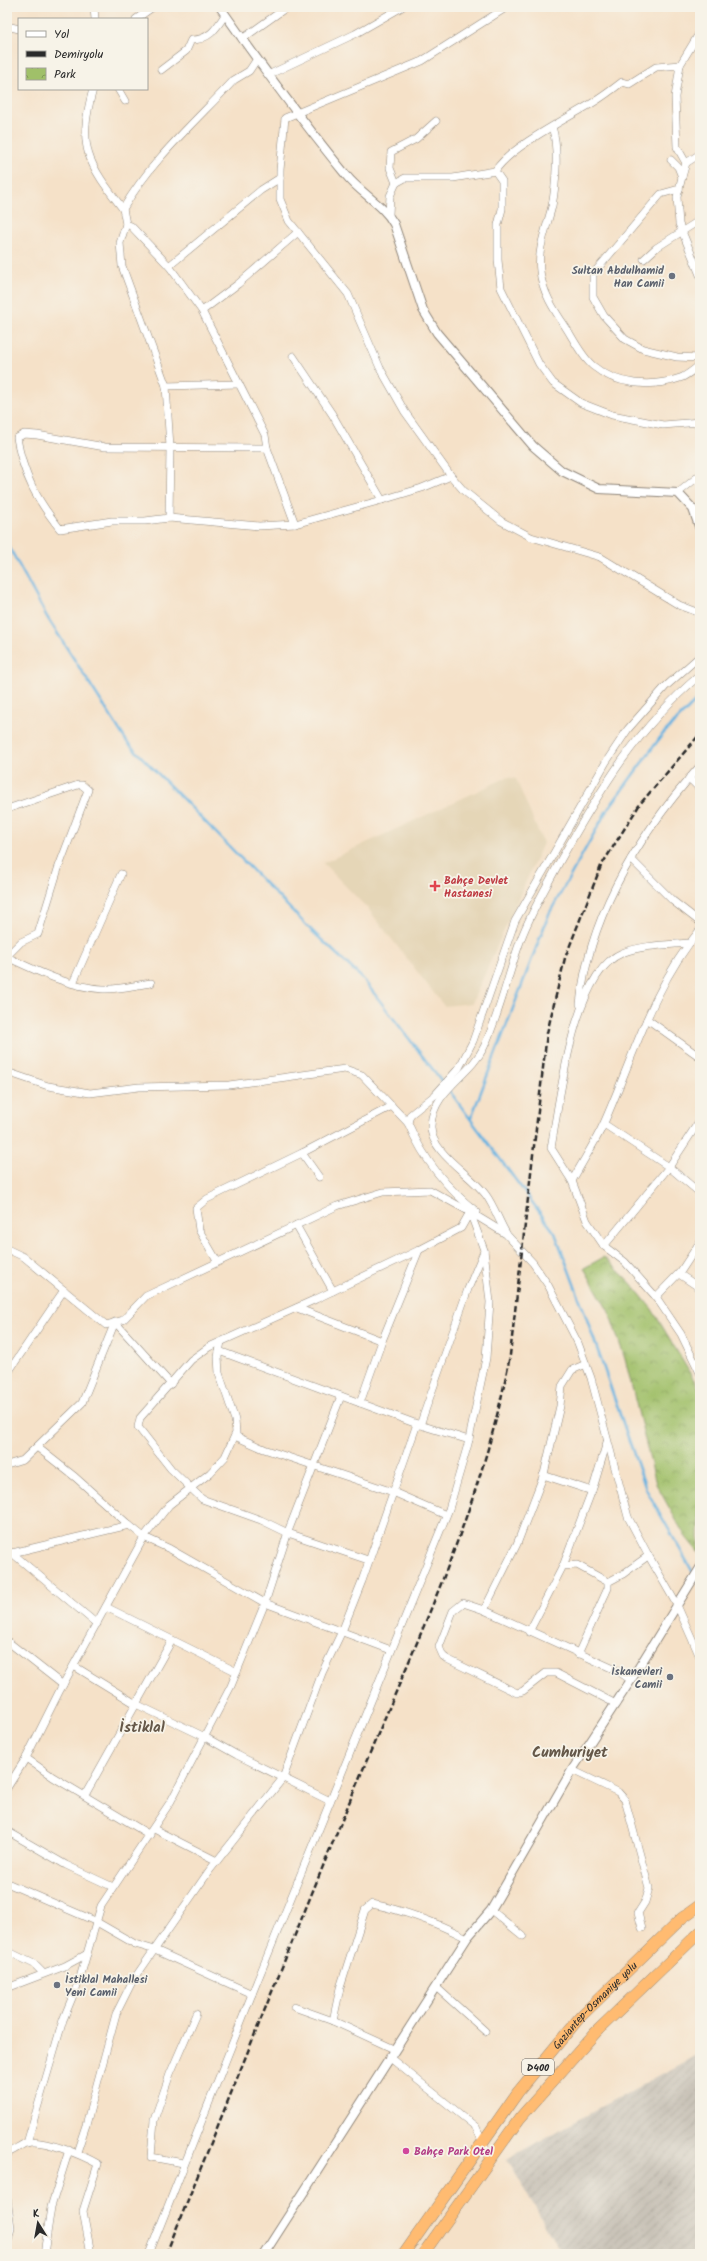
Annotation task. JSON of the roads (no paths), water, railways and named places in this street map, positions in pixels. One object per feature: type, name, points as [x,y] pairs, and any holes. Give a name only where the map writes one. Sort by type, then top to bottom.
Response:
[{"type":"highway","name":"Gaziantep-Osmaniye yolu","points":[[404,2254],[518,2092],[580,2017],[682,1918],[700,1905]]},
{"type":"highway","name":"Gaziantep-Osmaniye yolu","points":[[423,2254],[520,2118],[596,2032],[700,1932]]},
{"type":"street","points":[[137,18],[153,7]]},
{"type":"street","points":[[220,7],[295,113],[351,181],[389,214],[394,224],[423,310],[437,334],[533,446],[562,471],[599,489],[678,493],[700,475]]},
{"type":"street","points":[[242,39],[286,7]]},
{"type":"street","points":[[268,74],[355,34],[402,7]]},
{"type":"street","points":[[507,7],[422,61],[285,118],[280,178],[280,199],[289,221],[348,294],[380,368],[405,412],[451,476],[464,491],[501,521],[531,537],[600,557],[679,604],[700,613]]},
{"type":"street","points":[[94,8],[95,18]]},
{"type":"street","points":[[161,70],[186,52],[191,40],[202,40],[214,31],[226,15]]},
{"type":"street","points":[[7,26],[18,29]]},
{"type":"street","points":[[686,163],[677,147],[675,97],[680,65],[700,32]]},
{"type":"street","points":[[122,209],[133,191],[161,157],[234,80],[249,71],[257,59]]},
{"type":"street","points":[[495,171],[499,164],[533,139],[597,101],[622,82],[629,84],[656,67],[680,65]]},
{"type":"street","points":[[93,90],[87,114],[85,140],[89,158],[96,174],[122,209],[126,224],[120,244],[122,266],[166,386],[170,447],[169,518]]},
{"type":"street","points":[[119,90],[125,101]]},
{"type":"street","points":[[396,183],[390,168],[391,152],[416,139],[436,121]]},
{"type":"street","points":[[552,127],[555,135],[556,162],[552,204],[542,244],[539,270],[542,285],[554,309],[593,366],[624,383],[652,383],[680,378],[700,365]]},
{"type":"street","points":[[700,154],[686,163],[677,197],[681,232],[700,274]]},
{"type":"street","points":[[671,160],[678,168],[682,177]]},
{"type":"street","points":[[389,214],[390,196],[396,183],[412,177],[431,179],[453,178],[495,171]]},
{"type":"street","points":[[495,171],[502,181],[502,209],[498,225],[498,260],[501,288],[539,364],[553,383],[581,403],[612,415],[663,425],[700,422]]},
{"type":"street","points":[[169,266],[260,190],[280,178]]},
{"type":"street","points":[[679,189],[661,194],[593,274],[593,297],[604,316],[625,339],[643,349],[677,357],[700,358]]},
{"type":"street","points":[[644,260],[656,248],[700,220]]},
{"type":"street","points":[[126,224],[131,226],[169,266],[202,311],[265,436],[267,448],[295,524]]},
{"type":"street","points":[[202,311],[238,284],[298,232]]},
{"type":"street","points":[[293,356],[332,414],[382,500]]},
{"type":"street","points":[[166,386],[238,384]]},
{"type":"street","points":[[267,448],[105,447],[36,435],[24,434],[17,438],[29,483],[39,503],[60,529],[112,521],[146,522],[169,518],[259,526],[295,524],[422,488],[451,476]]},
{"type":"street","points":[[678,493],[700,516]]},
{"type":"street","points":[[693,509],[700,529]]},
{"type":"street","points":[[506,1234],[485,1195],[437,1146],[431,1126],[433,1111],[438,1096],[459,1068],[473,1042],[515,921],[580,806],[628,729],[665,687],[700,656]]},
{"type":"street","points":[[408,1123],[410,1115],[438,1096],[462,1076],[484,1048],[521,937],[540,899],[586,816],[612,772],[648,725],[700,675]]},
{"type":"street","points":[[579,1018],[588,955],[601,918],[631,859],[671,798],[700,766]]},
{"type":"street","points":[[689,778],[700,789]]},
{"type":"street","points":[[7,808],[78,785],[82,785],[88,790],[58,869],[38,934],[21,942],[7,956],[41,973],[101,989],[118,989],[151,983]]},
{"type":"street","points":[[631,859],[673,901],[700,922]]},
{"type":"street","points":[[73,982],[121,874]]},
{"type":"street","points":[[572,1181],[604,1124],[647,1019],[688,944],[700,930]]},
{"type":"street","points":[[688,944],[653,945],[621,953],[601,969],[589,987],[571,1040],[551,1148],[572,1181],[587,1221],[604,1246],[625,1262],[656,1297],[681,1334],[700,1373]]},
{"type":"street","points":[[647,1019],[700,1057]]},
{"type":"street","points":[[7,1072],[48,1086],[90,1093],[138,1087],[229,1085],[345,1069],[362,1075],[408,1123],[428,1160],[460,1199],[506,1234],[533,1263],[548,1285],[578,1343],[586,1364],[628,1517],[648,1556],[677,1605],[700,1657]]},
{"type":"street","points":[[218,1261],[199,1230],[196,1208],[207,1199],[302,1153],[392,1106]]},
{"type":"street","points":[[604,1246],[668,1167],[700,1120]]},
{"type":"street","points":[[604,1124],[668,1167],[700,1193]]},
{"type":"street","points":[[302,1153],[319,1177]]},
{"type":"street","points":[[7,1249],[24,1257],[106,1325],[123,1320],[146,1296],[218,1261],[337,1206],[383,1192],[430,1190],[506,1234]]},
{"type":"street","points":[[368,1560],[288,1533],[261,1520],[202,1498],[190,1489],[138,1427],[140,1418],[191,1360],[209,1347],[297,1308],[419,1250],[461,1228],[470,1212]]},
{"type":"street","points":[[149,2254],[184,2163],[446,1515],[469,1440],[486,1358],[490,1302],[484,1250],[470,1212]]},
{"type":"street","points":[[296,1225],[333,1291]]},
{"type":"street","points":[[656,1297],[679,1274],[700,1242]]},
{"type":"street","points":[[360,1403],[382,1341],[419,1250]]},
{"type":"street","points":[[77,2152],[88,2118],[116,2014],[132,1982],[217,1861],[283,1778],[322,1673],[342,1631],[484,1250]]},
{"type":"street","points":[[679,1274],[700,1288]]},
{"type":"street","points":[[7,1374],[64,1290]]},
{"type":"street","points":[[297,1308],[382,1341]]},
{"type":"street","points":[[115,1322],[171,1384]]},
{"type":"street","points":[[7,1465],[23,1460],[82,1403],[115,1322]]},
{"type":"street","points":[[7,1788],[10,1777],[26,1758],[63,1685],[144,1537],[169,1505],[210,1473],[225,1457],[235,1436],[235,1420],[219,1373],[219,1351],[221,1342]]},
{"type":"street","points":[[219,1351],[418,1424],[469,1440]]},
{"type":"street","points":[[484,1610],[517,1544],[544,1475],[560,1406],[562,1386],[572,1370],[586,1364]]},
{"type":"street","points":[[27,2143],[63,2020],[87,1954],[95,1921],[101,1906],[152,1832],[205,1737],[237,1672],[265,1604],[288,1533],[313,1465],[341,1396]]},
{"type":"street","points":[[235,1436],[264,1449],[393,1492],[446,1515]]},
{"type":"street","points":[[529,1632],[563,1566],[592,1491],[607,1440]]},
{"type":"street","points":[[37,1447],[144,1537],[170,1549],[265,1604],[391,1650]]},
{"type":"street","points":[[544,1475],[592,1491]]},
{"type":"street","points":[[10,1553],[129,1525]]},
{"type":"street","points":[[10,1553],[97,1624]]},
{"type":"street","points":[[608,1582],[623,1574],[648,1556]]},
{"type":"street","points":[[563,1566],[577,1565],[608,1582]]},
{"type":"street","points":[[264,2254],[394,2049],[467,1938],[491,1910],[572,1770],[616,1704],[700,1568]]},
{"type":"street","points":[[578,1654],[608,1588],[608,1582]]},
{"type":"street","points":[[616,1704],[556,1674],[546,1673],[523,1692],[517,1693],[443,1656],[439,1647],[441,1638],[457,1607],[468,1604],[618,1671],[631,1680]]},
{"type":"street","points":[[106,1607],[237,1672]]},
{"type":"street","points":[[85,1795],[172,1640]]},
{"type":"street","points":[[7,1641],[63,1685]]},
{"type":"street","points":[[74,1666],[136,1704],[205,1737],[330,1801]]},
{"type":"street","points":[[26,1758],[85,1795],[152,1832],[217,1861]]},
{"type":"street","points":[[572,1770],[618,1792],[625,1800],[649,1888],[645,1902],[638,1913],[642,1928]]},
{"type":"street","points":[[7,1831],[66,1865],[114,1887]]},
{"type":"street","points":[[7,1883],[95,1921],[135,1944],[155,1950],[252,1994]]},
{"type":"street","points":[[333,2021],[340,1988],[365,1910],[372,1904],[399,1909],[428,1919],[467,1938]]},
{"type":"street","points":[[491,1910],[523,1936]]},
{"type":"street","points":[[7,1951],[34,1964],[43,1973]]},
{"type":"street","points":[[7,1988],[43,1973],[65,1966],[87,1954]]},
{"type":"street","points":[[436,1987],[485,2031]]},
{"type":"street","points":[[294,2007],[333,2021],[394,2049]]},
{"type":"street","points":[[184,2163],[151,2157],[154,2120],[170,2074],[196,2014]]},
{"type":"street","points":[[389,2057],[476,2127],[490,2158]]},
{"type":"street","points":[[7,2153],[27,2143],[77,2152],[98,2164],[83,2211],[92,2254]]},
{"type":"street","points":[[44,2254],[51,2207],[69,2150]]},
{"type":"street","points":[[7,2198],[11,2228],[7,2245]]},
{"type":"waterway","points":[[7,543],[47,617],[127,742],[309,928],[363,979],[444,1084]]},
{"type":"waterway","points":[[471,1118],[549,914],[606,812],[662,735],[700,697]]},
{"type":"waterway","points":[[448,1089],[555,1233],[583,1308],[646,1489],[700,1585]]},
{"type":"railway","points":[[166,2254],[336,1834],[447,1568],[484,1463],[510,1355],[547,1033],[565,958],[601,866],[640,804],[700,734]]},
{"type":"place","name":"Sultan Abdulhamid Han Camii","points":[[672,276]]},
{"type":"place","name":"Bahçe Devlet Hastanesi","points":[[435,886]]},
{"type":"place","name":"İskanevleri Camii","points":[[670,1677]]},
{"type":"place","name":"İstiklal Mahallesi Yeni Camii","points":[[57,1985]]},
{"type":"place","name":"Bahçe Park Otel","points":[[406,2151]]},
{"type":"district","name":"İstiklal","points":[[142,1727]]},
{"type":"district","name":"Cumhuriyet","points":[[570,1752]]}]
